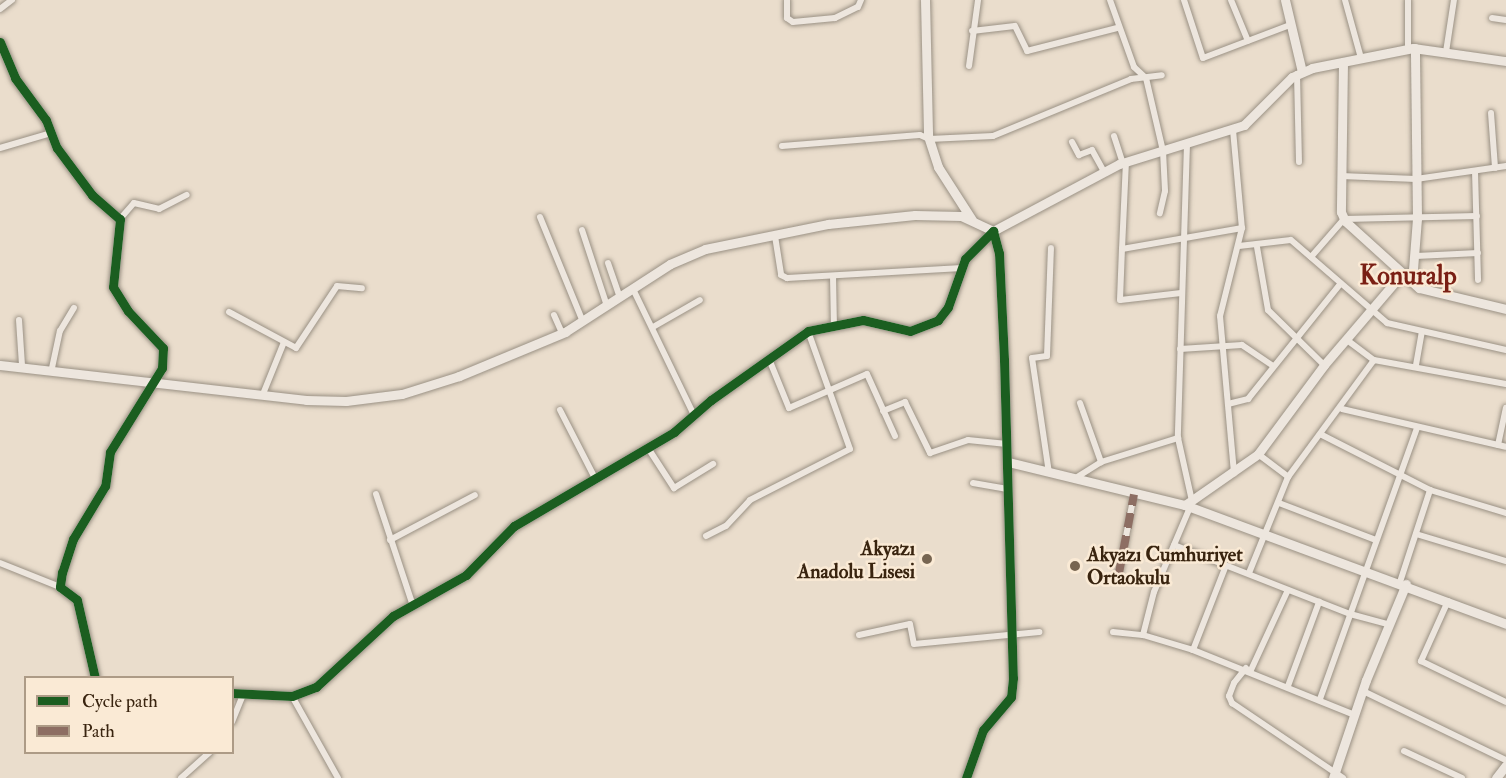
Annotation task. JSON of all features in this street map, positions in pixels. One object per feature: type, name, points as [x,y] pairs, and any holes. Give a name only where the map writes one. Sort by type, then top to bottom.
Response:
[{"type":"main road","points":[[925,0],[929,139],[938,167],[973,221]]},
{"type":"main road","points":[[1285,0],[1300,73]]},
{"type":"main road","points":[[0,42],[3,55],[15,78],[92,195],[120,219],[113,287],[128,311],[161,341],[164,358],[155,379],[110,452],[105,486],[73,539],[60,587],[77,600],[95,676]]},
{"type":"main road","points":[[1411,49],[1417,218],[1416,255],[1412,282]]},
{"type":"main road","points":[[234,693],[292,696],[316,687],[393,616],[466,575],[514,526],[596,480],[648,447],[808,331],[862,321],[910,331],[938,320],[948,307],[962,268],[993,231],[1125,162],[1233,130],[1300,73],[1411,49],[1506,61]]},
{"type":"main road","points":[[1343,62],[1341,176],[1344,219],[1401,275],[1412,282],[1506,309]]},
{"type":"main road","points":[[0,365],[52,368],[262,394],[346,401],[402,394],[459,376],[562,333],[584,322],[633,289],[705,249],[828,224],[915,215],[961,216],[973,221],[993,231],[999,253],[1013,632],[1011,697],[983,730],[966,778]]},
{"type":"main road","points":[[1189,504],[1258,454],[1324,365],[1401,275]]},
{"type":"main road","points":[[1008,462],[1134,494],[1189,504],[1403,583],[1506,624]]},
{"type":"main road","points":[[1338,776],[1363,691],[1403,583]]},
{"type":"main road","points":[[1496,778],[1506,765]]},
{"type":"street","points":[[0,9],[12,0]]},
{"type":"street","points":[[787,0],[788,18],[793,22],[835,18],[858,7],[861,0]]},
{"type":"street","points":[[969,66],[978,0]]},
{"type":"street","points":[[1110,0],[1117,28],[1134,67],[1146,78],[1163,151],[1165,191],[1160,213]]},
{"type":"street","points":[[1184,0],[1203,58],[1290,25]]},
{"type":"street","points":[[1232,0],[1248,41]]},
{"type":"street","points":[[1345,0],[1361,58]]},
{"type":"street","points":[[1408,0],[1411,49]]},
{"type":"street","points":[[1446,52],[1454,0]]},
{"type":"street","points":[[1492,18],[1506,20]]},
{"type":"street","points":[[972,32],[1015,26],[1027,51],[1117,28]]},
{"type":"street","points":[[1299,162],[1300,73]]},
{"type":"street","points":[[782,146],[891,136],[929,139],[993,136],[1131,79],[1162,75]]},
{"type":"street","points":[[1491,113],[1495,168]]},
{"type":"street","points":[[1233,130],[1242,228],[1220,316],[1233,473]]},
{"type":"street","points":[[0,148],[51,133]]},
{"type":"street","points":[[1113,136],[1125,162],[1120,300],[1181,293]]},
{"type":"street","points":[[1072,142],[1079,155],[1092,150],[1104,172]]},
{"type":"street","points":[[1143,635],[1154,592],[1189,504],[1178,438],[1187,144]]},
{"type":"street","points":[[1341,176],[1416,179],[1506,166]]},
{"type":"street","points":[[1475,171],[1478,280]]},
{"type":"street","points":[[120,219],[134,203],[159,209],[187,195]]},
{"type":"street","points":[[1311,257],[1344,219],[1477,216]]},
{"type":"street","points":[[540,217],[584,322]]},
{"type":"street","points":[[1122,249],[1185,235],[1242,228]]},
{"type":"street","points":[[582,230],[607,306]]},
{"type":"street","points":[[775,236],[781,275],[833,276],[962,268]]},
{"type":"street","points":[[1239,246],[1257,247],[1291,240],[1387,323],[1506,350]]},
{"type":"street","points":[[1257,247],[1268,310],[1324,365]]},
{"type":"street","points":[[1049,473],[1032,358],[1047,356],[1051,248]]},
{"type":"street","points":[[1416,255],[1478,253]]},
{"type":"street","points":[[608,262],[620,297]]},
{"type":"street","points":[[833,276],[834,326]]},
{"type":"street","points":[[1228,404],[1248,399],[1272,365],[1340,284]]},
{"type":"street","points":[[229,312],[296,348],[337,286],[362,288]]},
{"type":"street","points":[[633,289],[694,415]]},
{"type":"street","points":[[653,327],[700,300]]},
{"type":"street","points":[[52,368],[60,331],[74,308]]},
{"type":"street","points":[[554,315],[562,333]]},
{"type":"street","points":[[19,320],[22,365]]},
{"type":"street","points":[[706,536],[726,526],[750,500],[850,449],[808,331]]},
{"type":"street","points":[[1416,365],[1422,332]]},
{"type":"street","points":[[1347,340],[1374,360],[1416,365],[1506,384]]},
{"type":"street","points":[[262,394],[285,342]]},
{"type":"street","points":[[1180,349],[1242,345],[1272,365]]},
{"type":"street","points":[[769,359],[789,408],[867,375],[895,436]]},
{"type":"street","points":[[1249,573],[1288,477],[1342,409],[1374,360]]},
{"type":"street","points":[[882,411],[905,402],[930,453],[968,440],[1007,444]]},
{"type":"street","points":[[1080,404],[1101,462]]},
{"type":"street","points":[[1498,445],[1506,408]]},
{"type":"street","points":[[1342,409],[1417,429],[1506,447]]},
{"type":"street","points":[[560,410],[596,480]]},
{"type":"street","points":[[1320,699],[1417,429]]},
{"type":"street","points":[[1322,435],[1430,490],[1506,513]]},
{"type":"street","points":[[1074,479],[1101,462],[1178,438]]},
{"type":"street","points":[[648,447],[674,488],[713,464]]},
{"type":"street","points":[[1258,454],[1288,477]]},
{"type":"street","points":[[973,483],[1007,489]]},
{"type":"street","points":[[1403,583],[1430,490]]},
{"type":"street","points":[[376,494],[414,606]]},
{"type":"street","points":[[1119,573],[1134,494]]},
{"type":"street","points":[[390,540],[475,495]]},
{"type":"street","points":[[1279,503],[1376,540]]},
{"type":"street","points":[[1416,534],[1506,561]]},
{"type":"street","points":[[1174,545],[1225,568],[1249,573],[1350,614],[1388,624]]},
{"type":"street","points":[[0,563],[60,587]]},
{"type":"street","points":[[1193,650],[1225,568]]},
{"type":"street","points":[[1288,590],[1248,669],[1234,683],[1229,696],[1232,703],[1338,776]]},
{"type":"street","points":[[1448,601],[1421,661],[1506,702]]},
{"type":"street","points":[[1288,686],[1319,602]]},
{"type":"street","points":[[859,635],[910,624],[914,644],[1013,632],[1040,632]]},
{"type":"street","points":[[1113,632],[1143,635],[1193,650],[1248,669],[1355,715]]},
{"type":"street","points":[[1363,691],[1506,760]]},
{"type":"street","points":[[234,717],[243,695]]},
{"type":"street","points":[[292,696],[338,778]]},
{"type":"street","points":[[1404,751],[1462,778]]},
{"type":"street","points":[[181,778],[209,754]]},
{"type":"marked path","points":[[1119,573],[1134,494]]},
{"type":"cycle path","points":[[0,42],[15,78],[46,120],[57,148],[92,195],[120,219],[113,287],[128,311],[163,348],[162,368],[110,452],[105,486],[73,539],[62,572],[60,587],[77,600],[95,676]]},
{"type":"cycle path","points":[[234,693],[292,696],[316,687],[393,616],[466,575],[514,526],[674,432],[711,400],[808,331],[863,320],[910,331],[938,320],[948,307],[965,259],[993,231],[999,253],[1004,360],[1013,678],[1011,697],[983,730],[966,778]]},
{"type":"place","name":"Akyazı Anadolu Lisesi","points":[[927,559]]},
{"type":"place","name":"Akyazı Cumhuriyet Ortaokulu","points":[[1075,566]]},
{"type":"district","name":"Konuralp","points":[[1408,277]]}]
